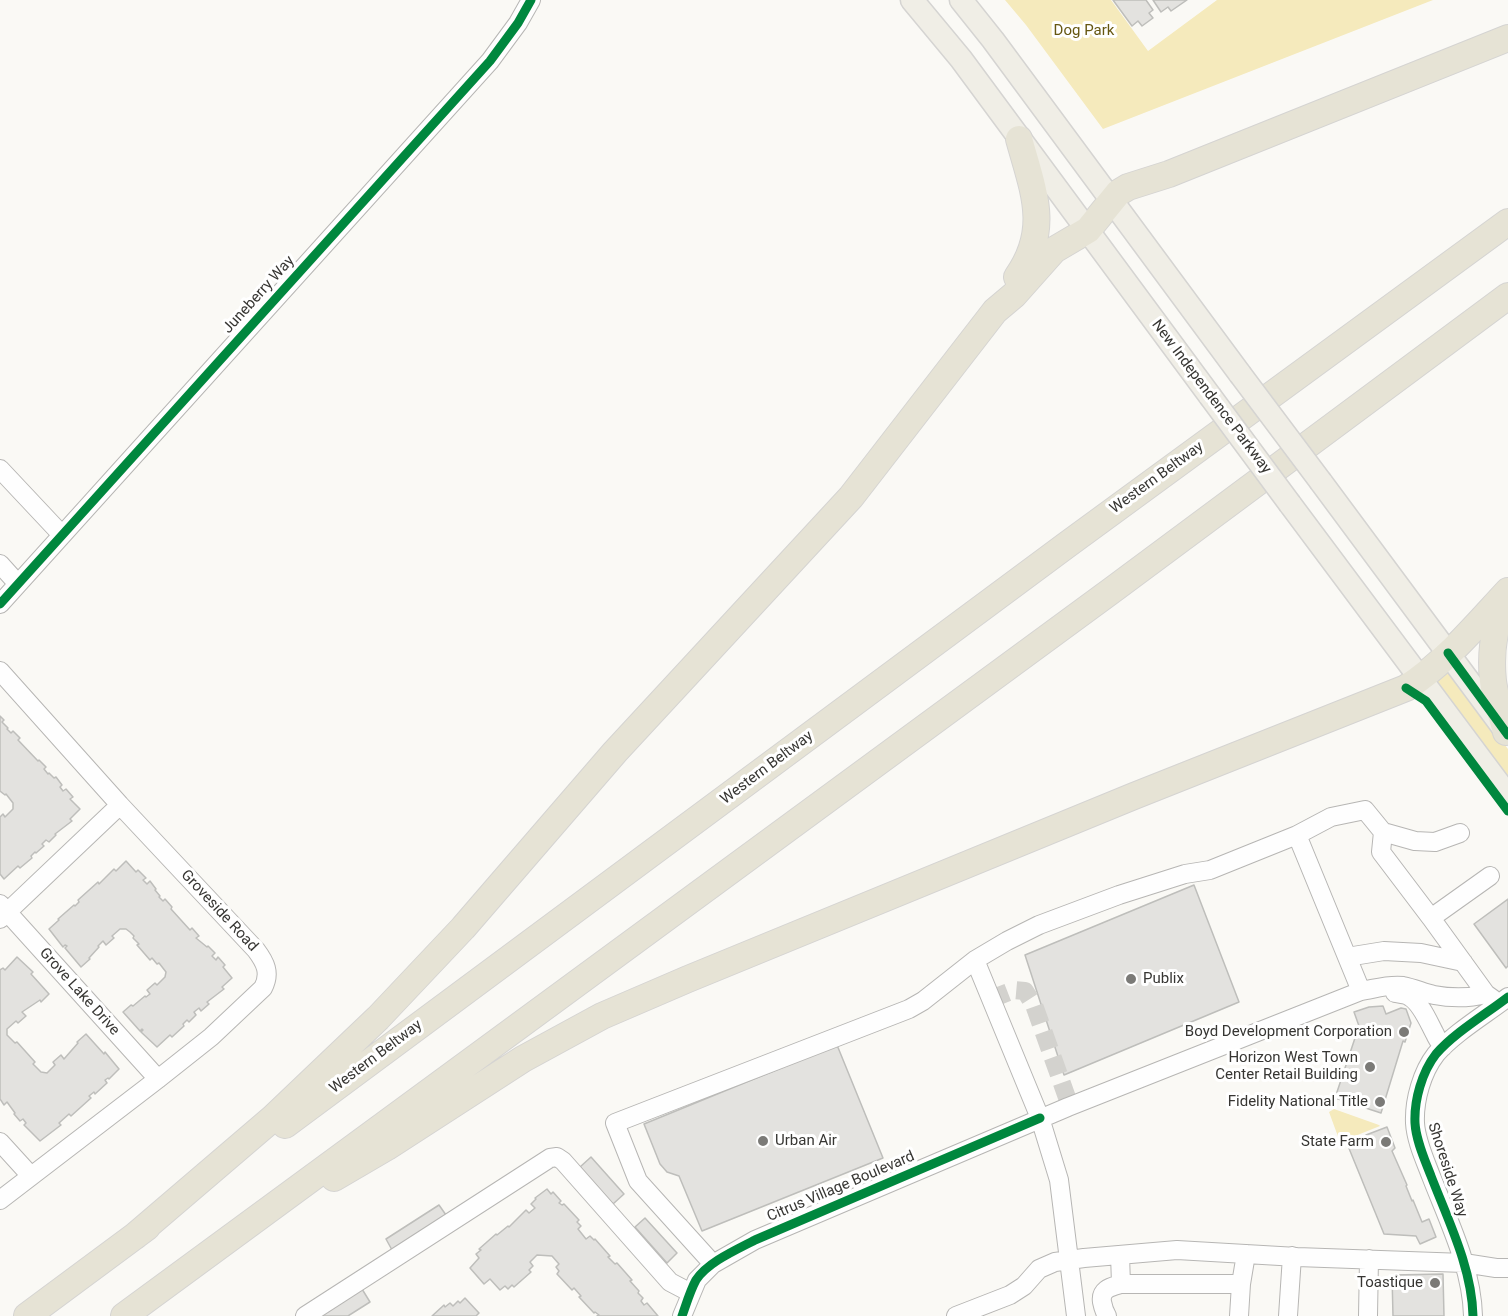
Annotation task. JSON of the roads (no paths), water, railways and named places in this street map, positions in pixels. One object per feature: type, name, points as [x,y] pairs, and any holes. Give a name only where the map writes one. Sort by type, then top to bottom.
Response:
[{"type":"highway","points":[[995,311],[1014,295],[1054,250],[1088,230],[1119,194],[1128,188],[1169,174],[1508,38]]},
{"type":"highway","points":[[135,1236],[273,1118],[378,1018],[455,936],[615,752],[851,497],[995,311],[1032,251],[1036,228],[1036,205],[1019,140]]},
{"type":"highway","name":"Western Beltway","points":[[27,1316],[1078,537],[1508,222]]},
{"type":"highway","points":[[124,1316],[1111,591],[1508,296]]},
{"type":"highway","points":[[230,1239],[387,1147],[523,1059],[603,1016],[1068,823],[1406,688],[1421,678],[1462,640],[1508,591]]},
{"type":"highway","points":[[1507,733],[1493,683],[1492,658],[1495,630],[1508,596]]},
{"type":"main road","name":"New Independence Parkway","points":[[912,0],[961,59],[1508,796]]},
{"type":"main road","points":[[961,0],[1507,733]]},
{"type":"street","name":"Juneberry Way","points":[[0,604],[490,61],[518,23],[531,0]]},
{"type":"street","points":[[0,469],[62,535]]},
{"type":"street","points":[[0,564],[18,584]]},
{"type":"street","name":"Groveside Road","points":[[0,671],[120,805],[256,950],[265,963],[267,973],[263,988],[211,1037],[0,1200]]},
{"type":"street","points":[[3,912],[120,805]]},
{"type":"street","points":[[713,1264],[638,1181],[615,1123],[909,1009],[923,1001],[975,960],[1039,925],[1119,895],[1185,874],[1210,870],[1297,835],[1331,818],[1365,810],[1383,832],[1415,841],[1435,842],[1460,833]]},
{"type":"street","points":[[1383,832],[1381,852],[1463,962],[1498,998]]},
{"type":"street","points":[[1297,835],[1361,991]]},
{"type":"street","points":[[1431,918],[1490,876]]},
{"type":"street","name":"Grove Lake Drive","points":[[3,912],[158,1079]]},
{"type":"street","points":[[1347,957],[1384,951],[1421,953],[1463,962]]},
{"type":"street","points":[[975,960],[1040,1119],[1059,1180],[1076,1316]]},
{"type":"street","points":[[1361,991],[1392,986],[1417,989],[1434,995],[1498,998]]},
{"type":"street","points":[[1361,991],[1402,994],[1411,997],[1418,1003],[1443,1047]]},
{"type":"street","name":"Citrus Village Boulevard","points":[[682,1316],[697,1280],[713,1264],[755,1240],[1040,1119],[1361,991]]},
{"type":"street","points":[[1431,1025],[1433,1017],[1431,1005],[1434,995]]},
{"type":"street","name":"Shoreside Way","points":[[1473,1316],[1473,1297],[1464,1263],[1423,1153],[1415,1125],[1416,1101],[1424,1077],[1435,1056],[1498,998]]},
{"type":"street","points":[[0,1142],[31,1176]]},
{"type":"street","points":[[305,1316],[550,1158],[557,1157],[670,1282],[691,1293]]},
{"type":"street","points":[[960,1315],[996,1309],[1010,1295],[1024,1286],[1039,1269],[1055,1263],[1177,1250],[1464,1263],[1508,1268]]},
{"type":"street","points":[[1239,1316],[1246,1254]]},
{"type":"street","points":[[1120,1255],[1121,1284]]},
{"type":"street","points":[[1288,1316],[1292,1256]]},
{"type":"street","points":[[1368,1316],[1369,1259]]},
{"type":"street","points":[[1107,1316],[1104,1313],[1101,1297],[1103,1291],[1121,1284],[1241,1284]]},
{"type":"tunnel","points":[[991,999],[1014,990],[1025,991],[1034,1005],[1070,1106]]},
{"type":"place","name":"Publix","points":[[1131,979]]},
{"type":"place","name":"Boyd Development Corporation","points":[[1404,1032]]},
{"type":"place","name":"Horizon West Town Center Retail Building","points":[[1370,1067]]},
{"type":"place","name":"Fidelity National Title","points":[[1380,1102]]},
{"type":"place","name":"Urban Air","points":[[763,1141]]},
{"type":"place","name":"State Farm","points":[[1386,1142]]},
{"type":"place","name":"Toastique","points":[[1435,1283]]},
{"type":"park label","name":"Dog Park","points":[[1084,31]]}]
